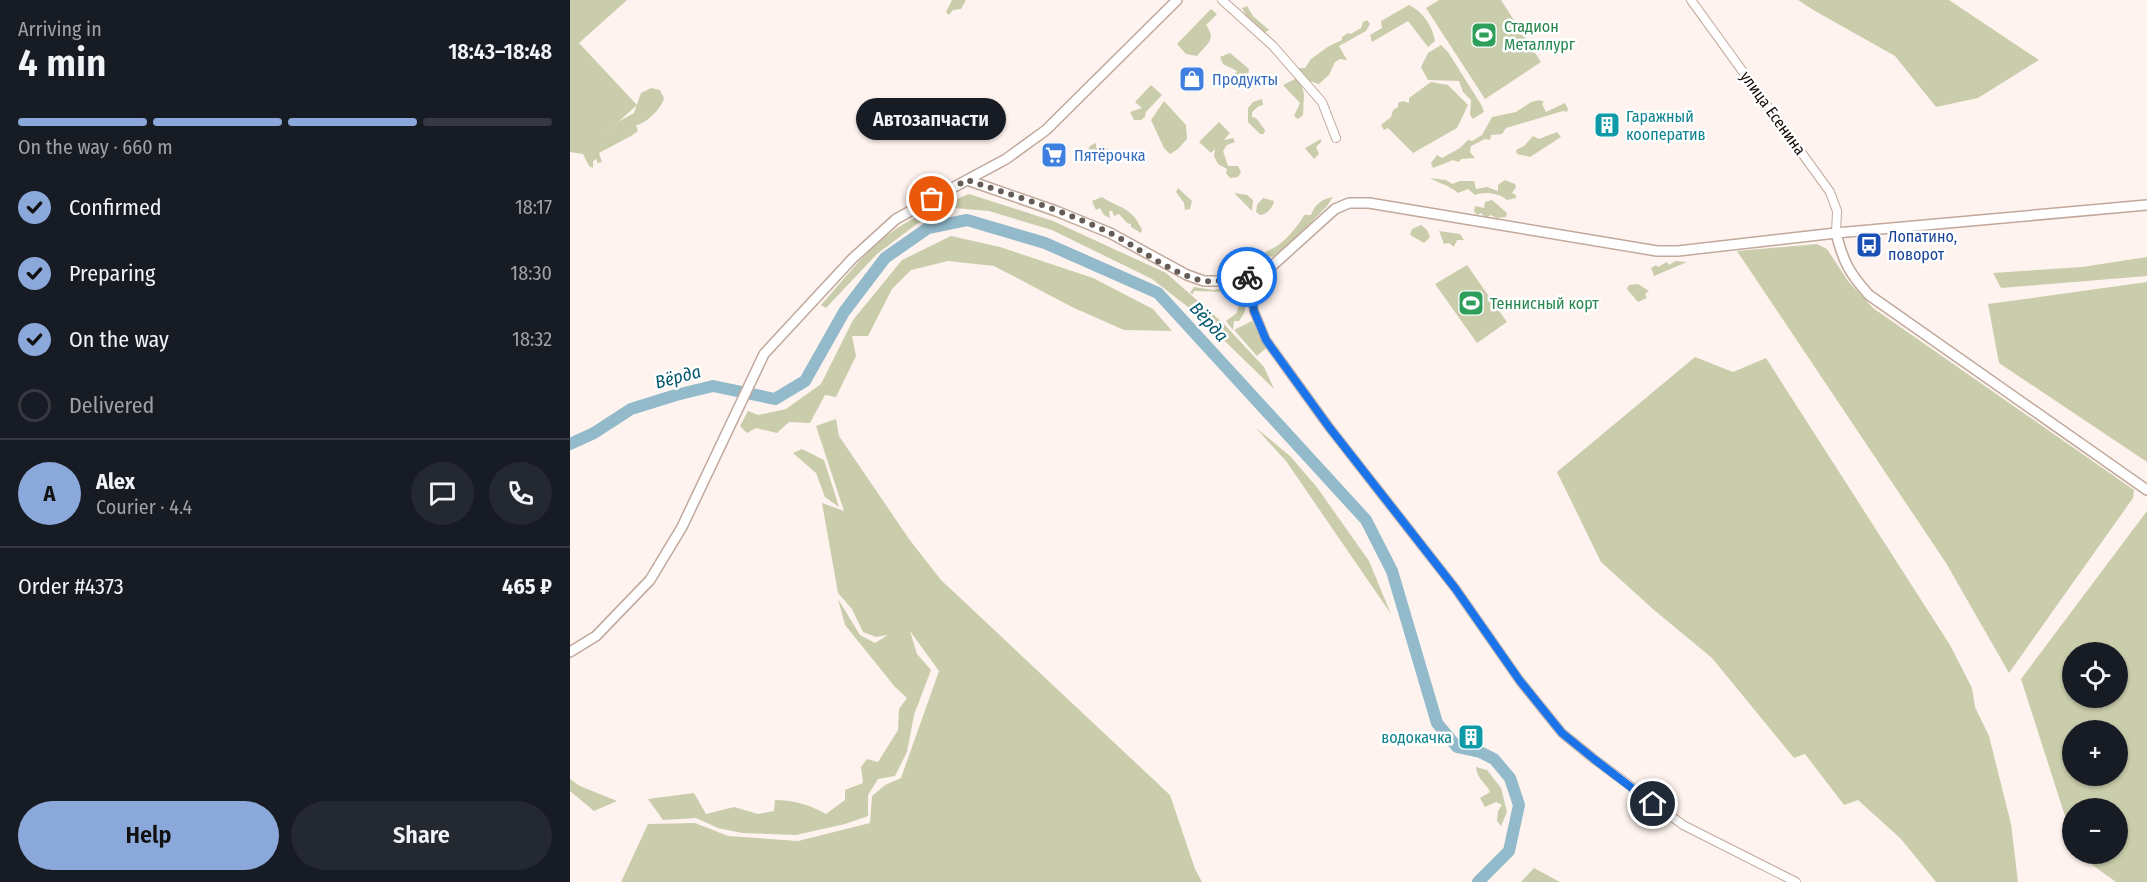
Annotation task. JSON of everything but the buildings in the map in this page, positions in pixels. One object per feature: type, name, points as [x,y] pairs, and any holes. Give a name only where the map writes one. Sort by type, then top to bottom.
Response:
[{"type":"street","points":[[570,652],[596,636],[650,580],[682,527],[764,354],[852,259],[896,219],[1006,159],[1046,130],[1177,0]]},
{"type":"street","points":[[1222,0],[1273,46],[1322,102],[1336,138]]},
{"type":"street","name":"улица Есенина","points":[[1691,0],[1830,192],[1837,211],[1836,233]]},
{"type":"street","points":[[967,180],[1056,211],[1110,233],[1187,275],[1204,281],[1224,281],[1246,277],[1272,266],[1335,209],[1349,203],[1369,203],[1657,251],[1678,251],[1836,233],[2147,205]]},
{"type":"street","points":[[1836,233],[1843,261],[1855,280],[1869,295],[2147,490]]},
{"type":"street","points":[[1246,277],[1254,283],[1252,298],[1258,323],[1266,340],[1284,366],[1455,588],[1520,681],[1562,733],[1683,825],[1796,882]]},
{"type":"green space","points":[[570,0],[627,0],[579,43],[637,105],[641,93],[651,88],[660,90],[664,98],[653,115],[636,125],[638,131],[599,153],[602,162],[597,163],[597,159],[593,161],[593,168],[589,166],[583,154],[570,152]],"holes":[[[637,105],[634,113],[619,122]]]},
{"type":"green space","points":[[952,0],[966,0],[961,9],[953,10],[949,15],[946,12]]},
{"type":"green space","name":"Стадион Металлург","points":[[1439,0],[1501,0],[1541,62],[1485,99],[1426,8]]},
{"type":"green space","points":[[1798,0],[1949,0],[2039,60],[1978,98],[1936,107],[1895,56]]},
{"type":"green space","points":[[1409,5],[1419,11],[1426,20],[1435,41],[1428,47],[1408,21],[1372,42],[1370,35],[1382,28],[1381,21]]},
{"type":"green space","points":[[1247,6],[1253,16],[1269,30],[1263,33],[1248,19],[1242,8]]},
{"type":"green space","points":[[1211,9],[1217,14],[1206,25],[1211,34],[1209,42],[1197,56],[1186,54],[1177,44]]},
{"type":"green space","points":[[1367,20],[1370,24],[1366,31],[1339,46],[1347,60],[1340,59],[1335,62],[1329,75],[1319,84],[1310,81],[1301,84],[1304,94],[1303,115],[1298,119],[1294,116],[1300,103],[1283,85],[1295,79],[1298,68],[1305,68],[1311,59],[1342,40],[1342,37],[1348,33],[1351,34],[1361,28],[1363,22]]},
{"type":"green space","points":[[1441,45],[1448,52],[1482,106],[1484,112],[1473,119],[1470,115],[1471,100],[1463,92],[1459,81],[1428,80],[1421,67],[1428,53]]},
{"type":"green space","points":[[1230,53],[1249,69],[1248,77],[1235,75],[1237,71],[1223,64],[1220,57]]},
{"type":"green space","points":[[1431,82],[1448,85],[1468,105],[1457,128],[1413,153],[1388,128],[1384,130],[1381,125],[1391,117],[1398,103],[1403,101],[1409,103],[1409,98]]},
{"type":"green space","points":[[1151,85],[1162,95],[1146,112],[1145,117],[1141,120],[1134,120],[1130,112],[1142,108],[1135,102]]},
{"type":"green space","points":[[1262,99],[1263,105],[1252,112],[1252,117],[1256,118],[1265,130],[1264,134],[1260,134],[1248,122],[1248,108],[1253,102]]},
{"type":"green space","points":[[1540,100],[1544,102],[1542,104],[1546,112],[1565,103],[1567,112],[1563,111],[1506,128],[1502,134],[1491,135],[1490,140],[1485,139],[1471,146],[1470,152],[1475,158],[1461,159],[1459,162],[1453,160],[1433,168],[1431,163],[1437,155],[1442,158],[1460,148],[1468,140],[1472,141],[1482,135],[1492,117],[1516,112],[1531,102]]},
{"type":"green space","points":[[1164,101],[1186,125],[1187,139],[1170,154],[1164,148],[1151,120]]},
{"type":"green space","points":[[1219,122],[1230,133],[1224,140],[1233,138],[1235,142],[1227,145],[1223,151],[1228,166],[1238,166],[1241,172],[1238,177],[1230,178],[1226,173],[1227,169],[1218,164],[1214,156],[1215,149],[1211,153],[1199,142]]},
{"type":"green space","points":[[1557,132],[1561,137],[1530,157],[1517,154],[1516,150],[1524,146],[1533,136],[1539,139]]},
{"type":"green space","points":[[1321,139],[1316,147],[1319,154],[1314,159],[1305,148]]},
{"type":"green space","points":[[1096,143],[1096,148],[1103,145],[1111,151],[1109,156],[1100,159],[1094,153],[1089,157],[1085,156],[1090,146]]},
{"type":"green space","points":[[1430,178],[1446,180],[1452,184],[1460,181],[1474,181],[1476,189],[1487,187],[1498,191],[1498,185],[1505,180],[1515,184],[1516,187],[1512,193],[1516,195],[1516,198],[1507,200],[1496,194],[1487,193],[1475,195],[1468,189],[1458,193]]},
{"type":"green space","points":[[1178,188],[1192,201],[1190,209],[1185,210],[1184,203],[1176,192]]},
{"type":"green space","points":[[1234,193],[1247,195],[1253,200],[1252,211]]},
{"type":"green space","points":[[969,194],[1053,221],[1166,273],[1222,322],[1264,367],[1274,389],[1197,314],[1152,279],[1052,230],[989,211],[954,208],[918,223],[877,254],[826,308],[821,305],[862,258],[889,234],[917,216]]},
{"type":"green space","points":[[1102,197],[1131,214],[1142,229],[1141,233],[1131,227],[1131,224],[1119,214],[1114,216],[1112,211],[1109,211],[1110,218],[1104,215],[1100,208],[1096,210],[1092,201]]},
{"type":"green space","points":[[1333,197],[1285,249],[1272,257],[1263,254],[1287,238],[1304,215],[1311,215],[1319,203]]},
{"type":"green space","points":[[1263,198],[1274,201],[1269,210],[1260,215],[1256,212],[1257,205]]},
{"type":"green space","points":[[1492,200],[1507,213],[1506,217],[1496,218],[1491,215],[1485,218],[1481,213],[1477,215],[1474,211],[1475,206],[1484,208],[1485,202]]},
{"type":"green space","points":[[1421,225],[1430,237],[1424,243],[1410,235],[1412,229]]},
{"type":"green space","points":[[1439,231],[1460,234],[1464,240],[1457,240],[1454,247],[1449,243],[1444,244]]},
{"type":"green space","points":[[951,236],[1000,247],[1093,278],[1153,309],[1172,331],[1124,330],[1072,307],[994,266],[948,261],[911,270],[892,289],[868,336],[852,336],[856,356],[836,397],[825,395],[810,423],[789,422],[777,433],[756,428],[747,433],[740,426],[748,411],[758,415],[786,409],[821,384],[853,320],[902,260]]},
{"type":"green space","points":[[1817,244],[1827,249],[1848,281],[1873,308],[2134,490],[2133,498],[2009,673],[1946,563],[1737,251]]},
{"type":"green space","points":[[2147,257],[2147,276],[2001,288],[1993,273],[2082,267]]},
{"type":"green space","points":[[1676,261],[1687,262],[1654,276],[1651,268],[1667,262],[1669,265]]},
{"type":"green space","name":"Теннисный корт","points":[[1467,265],[1507,322],[1477,343],[1435,284]]},
{"type":"green space","points":[[2147,282],[2147,462],[1999,363],[1988,304]]},
{"type":"green space","points":[[1638,284],[1649,291],[1645,294],[1647,298],[1638,302],[1627,289],[1629,285]]},
{"type":"green space","points":[[1232,286],[1232,291],[1229,292],[1194,291],[1193,294],[1190,293],[1194,287],[1214,290]]},
{"type":"green space","points":[[1242,286],[1248,290],[1245,309],[1239,321],[1234,321],[1233,330],[1226,321],[1237,313],[1239,301],[1237,288]]},
{"type":"green space","points":[[1252,321],[1266,348],[1257,356],[1234,330]]},
{"type":"green space","points":[[1695,357],[1733,372],[1766,358],[1950,645],[1972,688],[1975,707],[1989,736],[2011,824],[2018,882],[1936,882],[1901,839],[1858,800],[1844,805],[1805,754],[1794,758],[1712,658],[1601,562],[1557,472]]},
{"type":"green space","points":[[836,419],[839,436],[909,539],[941,580],[1170,795],[1195,869],[1202,882],[621,882],[648,824],[695,823],[728,836],[798,841],[870,823],[872,796],[885,785],[901,778],[939,671],[910,631],[917,654],[931,670],[914,715],[907,752],[895,776],[878,779],[868,795],[868,816],[845,824],[796,835],[742,833],[718,828],[696,818],[663,820],[648,799],[694,793],[706,814],[734,807],[758,814],[774,811],[775,800],[802,804],[826,814],[845,800],[845,790],[863,783],[861,767],[867,759],[878,762],[898,730],[899,709],[907,698],[895,687],[845,625],[838,599],[860,635],[875,643],[888,635],[876,637],[863,632],[852,609],[838,593],[822,503],[844,511],[816,426]]},
{"type":"green space","points":[[1255,427],[1290,456],[1316,486],[1369,561],[1391,614],[1286,461]]},
{"type":"green space","points":[[802,449],[824,460],[839,507],[825,497],[816,473],[793,453]]},
{"type":"green space","points":[[2147,511],[2147,882],[2116,882],[2091,864],[2128,864],[2128,798],[2062,798],[2062,807],[2021,679]]},
{"type":"green space","points":[[1476,767],[1487,770],[1501,788],[1507,812],[1501,826],[1497,821],[1498,811],[1502,805],[1496,802],[1485,807],[1480,798],[1490,792],[1478,775]]},
{"type":"green space","points":[[570,779],[580,786],[617,801],[594,811],[570,791]]},
{"type":"green space","points":[[1534,868],[1560,882],[1521,882]]},
{"type":"waterway","name":"Вёрда","points":[[570,444],[594,433],[631,409],[676,395],[713,386],[775,399],[805,381],[844,312],[885,258],[928,228],[967,220],[1045,243],[1158,293],[1366,520],[1392,571],[1437,723],[1457,747],[1480,752],[1494,759],[1510,778],[1519,805],[1509,851],[1478,882]]},
{"type":"way so far","points":[[932,199],[967,180],[1056,211],[1110,233],[1165,264],[1204,281],[1224,281],[1247,277]]},
{"type":"place","name":"Стадион Металлург","points":[[1484,35]]},
{"type":"place","name":"Продукты","points":[[1192,79]]},
{"type":"place","name":"Гаражный кооператив","points":[[1607,125]]},
{"type":"place","name":"Пятёрочка","points":[[1054,155]]},
{"type":"place","name":"Автозапчасти","points":[[932,199]]},
{"type":"place","name":"Лопатино, поворот","points":[[1869,245]]},
{"type":"place","name":"Теннисный корт","points":[[1471,303]]},
{"type":"place","name":"водокачка","points":[[1471,737]]},
{"type":"route","points":[[1247,277],[1254,283],[1252,298],[1254,311],[1266,340],[1329,427],[1455,588],[1520,681],[1562,733],[1653,804]]}]
